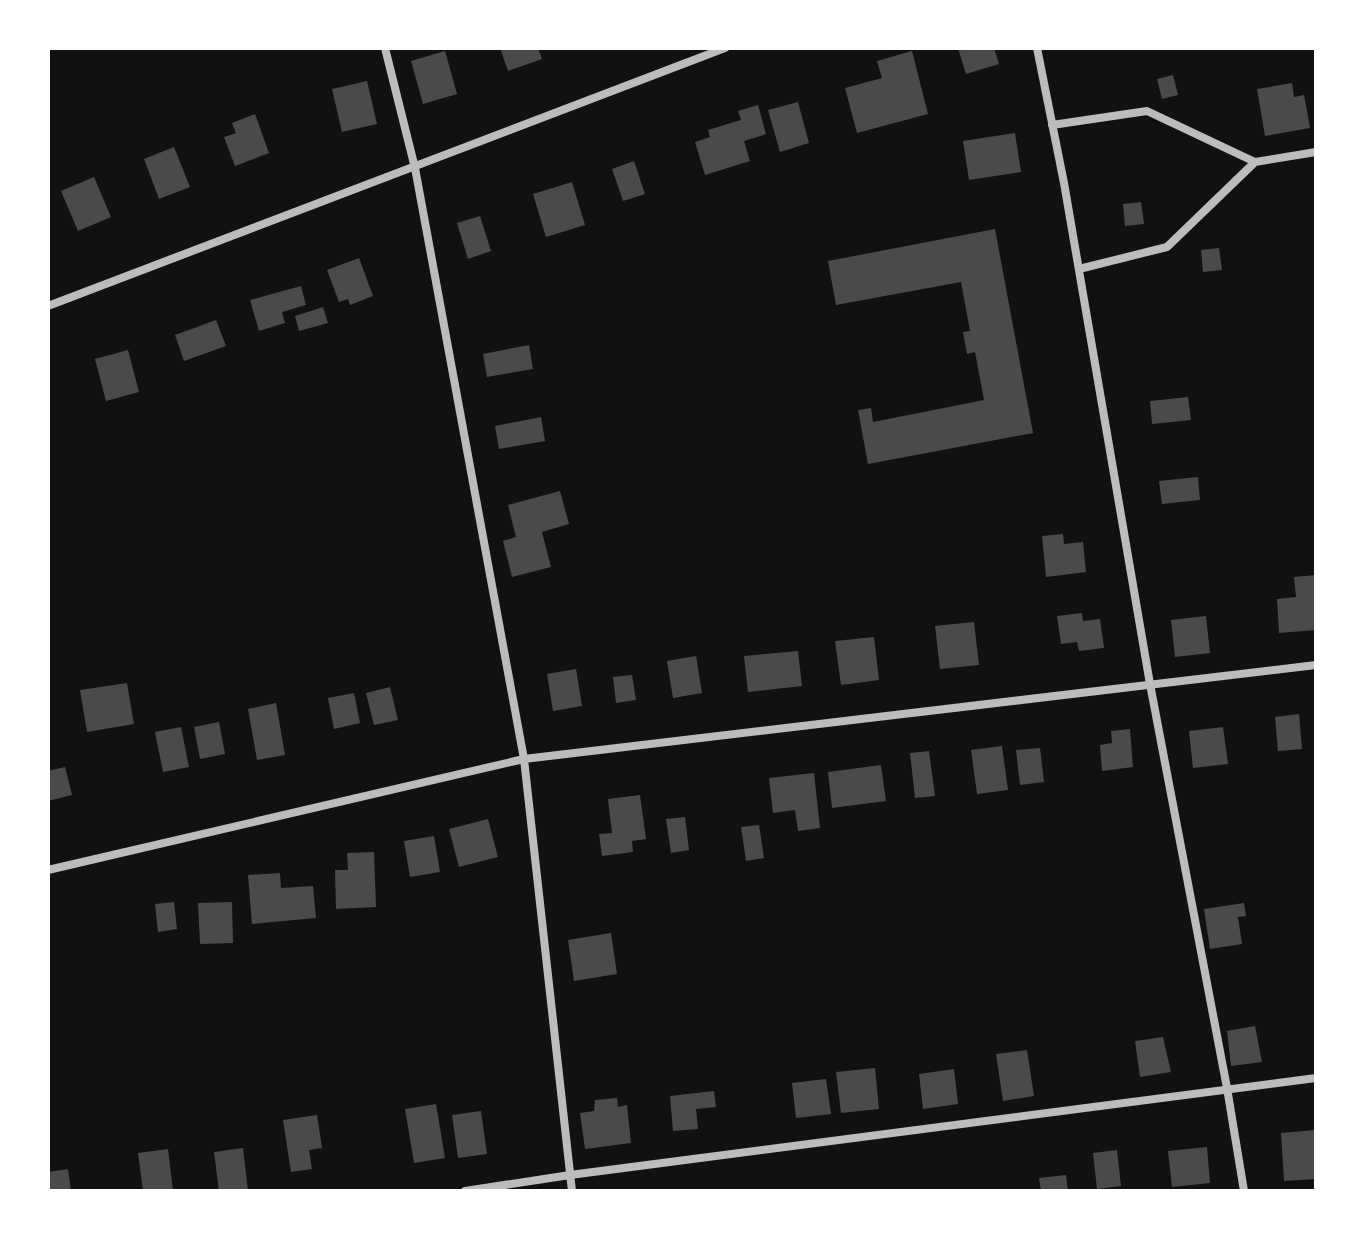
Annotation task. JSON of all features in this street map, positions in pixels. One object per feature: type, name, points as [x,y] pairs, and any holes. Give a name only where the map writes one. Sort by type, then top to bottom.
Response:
[{"type":"street","points":[[385,48],[415,168],[524,759],[572,1191]]},
{"type":"street","points":[[48,306],[725,48]]},
{"type":"street","points":[[1037,48],[1244,1191]]},
{"type":"street","points":[[1052,125],[1147,111],[1255,162],[1316,152]]},
{"type":"street","points":[[1079,269],[1167,247],[1255,162]]},
{"type":"street","points":[[48,870],[524,759],[1316,665]]},
{"type":"street","points":[[465,1191],[1316,1078]]},
{"type":"building","points":[[500,48],[538,48],[542,59],[508,71]]},
{"type":"building","points":[[958,48],[994,48],[999,64],[966,74]]},
{"type":"building","points":[[445,51],[457,94],[423,104],[411,61]]},
{"type":"building","points":[[912,51],[928,114],[857,133],[845,88],[882,78],[877,61]]},
{"type":"building","points":[[1173,75],[1178,95],[1162,99],[1157,79]]},
{"type":"building","points":[[367,81],[377,124],[342,132],[332,89]]},
{"type":"building","points":[[1292,83],[1294,97],[1304,95],[1310,128],[1265,136],[1257,89]]},
{"type":"building","points":[[798,102],[809,143],[780,152],[768,110]]},
{"type":"building","points":[[758,105],[766,134],[744,141],[750,161],[705,175],[695,142],[710,137],[708,130],[741,120],[738,111]]},
{"type":"building","points":[[255,114],[269,153],[235,166],[224,137],[236,133],[232,123]]},
{"type":"building","points":[[1015,133],[1021,172],[969,180],[963,141]]},
{"type":"building","points":[[174,147],[190,187],[159,199],[144,159]]},
{"type":"building","points":[[634,161],[645,194],[623,201],[612,169]]},
{"type":"building","points":[[94,177],[111,217],[78,231],[61,191]]},
{"type":"building","points":[[572,182],[585,225],[546,237],[533,194]]},
{"type":"building","points":[[1141,202],[1144,224],[1125,226],[1123,204]]},
{"type":"building","points":[[480,216],[491,251],[468,259],[457,223]]},
{"type":"building","points":[[995,229],[1033,433],[868,464],[858,410],[871,408],[873,422],[984,400],[975,352],[967,354],[963,332],[970,331],[961,282],[836,305],[828,261]]},
{"type":"building","points":[[1219,248],[1222,270],[1203,272],[1201,250]]},
{"type":"building","points":[[359,258],[373,296],[350,305],[348,299],[339,302],[327,270]]},
{"type":"building","points":[[301,286],[306,305],[282,312],[285,323],[259,331],[250,300]]},
{"type":"building","points":[[323,307],[328,323],[299,331],[295,316]]},
{"type":"building","points":[[216,320],[226,346],[184,361],[175,335]]},
{"type":"building","points":[[529,345],[533,369],[487,377],[483,354]]},
{"type":"building","points":[[128,350],[139,392],[106,401],[95,359]]},
{"type":"building","points":[[1188,397],[1191,420],[1152,424],[1150,401]]},
{"type":"building","points":[[541,417],[545,441],[499,449],[495,426]]},
{"type":"building","points":[[1198,477],[1200,500],[1162,504],[1159,481]]},
{"type":"building","points":[[560,491],[569,524],[542,532],[551,567],[512,577],[503,541],[516,537],[508,505]]},
{"type":"building","points":[[1063,534],[1064,544],[1083,542],[1086,572],[1046,577],[1042,536]]},
{"type":"building","points":[[1316,575],[1316,630],[1279,633],[1277,599],[1296,597],[1294,577]]},
{"type":"building","points":[[1082,613],[1083,621],[1100,619],[1104,648],[1079,651],[1077,642],[1061,644],[1057,616]]},
{"type":"building","points":[[1206,616],[1210,653],[1175,657],[1171,620]]},
{"type":"building","points":[[974,622],[979,665],[940,669],[935,626]]},
{"type":"building","points":[[874,637],[879,680],[841,685],[835,641]]},
{"type":"building","points":[[798,651],[802,686],[748,692],[744,656]]},
{"type":"building","points":[[696,656],[702,693],[673,698],[667,661]]},
{"type":"building","points":[[576,669],[582,706],[553,711],[547,674]]},
{"type":"building","points":[[632,675],[636,700],[616,703],[613,677]]},
{"type":"building","points":[[127,683],[134,724],[87,732],[80,690]]},
{"type":"building","points":[[390,687],[398,720],[374,725],[366,693]]},
{"type":"building","points":[[354,693],[360,723],[334,729],[328,698]]},
{"type":"building","points":[[276,703],[285,755],[257,760],[248,709]]},
{"type":"building","points":[[1299,714],[1302,749],[1278,751],[1275,717]]},
{"type":"building","points":[[219,722],[225,754],[200,759],[194,727]]},
{"type":"building","points":[[181,727],[189,767],[163,772],[155,732]]},
{"type":"building","points":[[1223,727],[1228,764],[1193,768],[1189,731]]},
{"type":"building","points":[[1130,729],[1133,767],[1102,771],[1100,745],[1112,743],[1111,731]]},
{"type":"building","points":[[1002,746],[1008,790],[977,794],[971,750]]},
{"type":"building","points":[[1040,748],[1044,782],[1020,785],[1016,750]]},
{"type":"building","points":[[929,751],[935,796],[915,798],[910,753]]},
{"type":"building","points":[[881,765],[886,801],[832,808],[828,772]]},
{"type":"building","points":[[65,767],[72,795],[48,801],[48,771]]},
{"type":"building","points":[[814,773],[820,828],[798,831],[795,810],[773,813],[769,778]]},
{"type":"building","points":[[640,795],[646,839],[632,841],[633,852],[602,856],[599,834],[612,833],[608,799]]},
{"type":"building","points":[[685,817],[689,850],[671,853],[666,819]]},
{"type":"building","points":[[488,819],[498,857],[459,867],[449,829]]},
{"type":"building","points":[[759,825],[764,858],[746,861],[741,827]]},
{"type":"building","points":[[434,836],[440,872],[410,877],[404,841]]},
{"type":"building","points":[[374,852],[376,907],[336,909],[335,870],[348,870],[347,853]]},
{"type":"building","points":[[280,873],[281,888],[313,886],[316,918],[252,924],[248,875]]},
{"type":"building","points":[[174,902],[177,929],[158,932],[155,904]]},
{"type":"building","points":[[232,902],[233,943],[200,944],[198,903]]},
{"type":"building","points":[[1244,903],[1246,916],[1238,917],[1242,944],[1210,949],[1204,909]]},
{"type":"building","points":[[611,933],[617,974],[574,981],[568,940]]},
{"type":"building","points":[[1255,1026],[1262,1062],[1231,1066],[1227,1031]]},
{"type":"building","points":[[1163,1037],[1171,1072],[1140,1077],[1135,1041]]},
{"type":"building","points":[[1027,1050],[1034,1096],[1003,1101],[996,1054]]},
{"type":"building","points":[[875,1068],[879,1109],[841,1113],[836,1072]]},
{"type":"building","points":[[954,1069],[958,1104],[923,1109],[919,1074]]},
{"type":"building","points":[[826,1079],[831,1114],[796,1118],[792,1083]]},
{"type":"building","points":[[714,1091],[716,1107],[696,1109],[698,1129],[673,1131],[670,1096]]},
{"type":"building","points":[[617,1098],[618,1107],[627,1105],[631,1143],[585,1149],[580,1113],[594,1111],[595,1100]]},
{"type":"building","points":[[436,1104],[445,1158],[414,1163],[405,1109]]},
{"type":"building","points":[[481,1111],[487,1154],[458,1158],[452,1115]]},
{"type":"building","points":[[317,1115],[322,1148],[309,1150],[312,1169],[291,1172],[283,1120]]},
{"type":"building","points":[[1316,1130],[1316,1179],[1284,1181],[1281,1133]]},
{"type":"building","points":[[1207,1147],[1210,1183],[1172,1187],[1168,1151]]},
{"type":"building","points":[[243,1148],[248,1191],[219,1191],[214,1152]]},
{"type":"building","points":[[168,1149],[173,1191],[143,1191],[138,1153]]},
{"type":"building","points":[[1117,1150],[1121,1186],[1097,1189],[1093,1153]]},
{"type":"building","points":[[68,1169],[71,1191],[48,1191],[48,1172]]},
{"type":"building","points":[[1066,1175],[1068,1191],[1041,1191],[1039,1178]]}]
